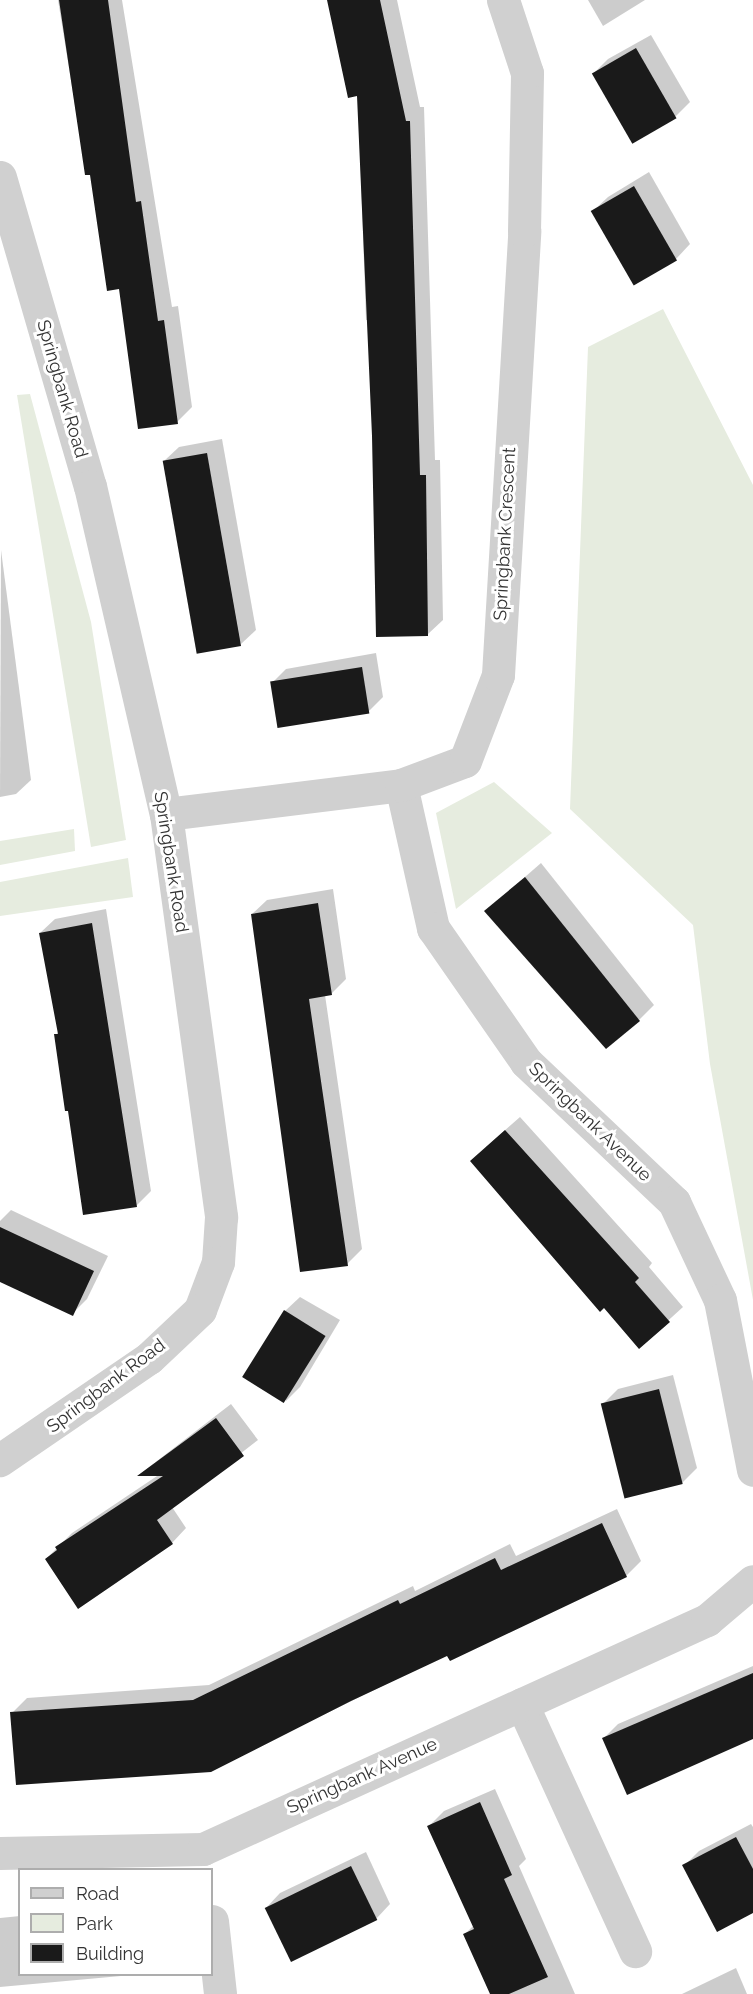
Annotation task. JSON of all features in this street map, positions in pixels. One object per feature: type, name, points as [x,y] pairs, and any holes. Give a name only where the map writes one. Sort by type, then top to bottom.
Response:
[{"type":"street","name":"Springbank Crescent","points":[[166,814],[401,785],[465,761],[498,675],[524,231],[527,73],[503,0]]},
{"type":"street","name":"Springbank Road","points":[[0,177],[90,486],[166,814],[221,1217],[218,1263],[200,1310],[149,1358],[0,1460]]},
{"type":"street","name":"Springbank Avenue","points":[[401,785],[433,927],[526,1062],[674,1202],[720,1300],[753,1470]]},
{"type":"street","name":"Springbank Avenue","points":[[0,1853],[204,1859],[522,1704],[707,1620],[753,1581]]},
{"type":"street","points":[[522,1704],[635,1952]]},
{"type":"street","points":[[213,1930],[220,1994]]},
{"type":"green space","points":[[663,309],[753,485],[753,1300],[710,1064],[693,925],[570,809],[588,347]]},
{"type":"green space","points":[[30,394],[91,622],[126,840],[91,847],[17,395]]},
{"type":"green space","points":[[494,782],[552,833],[456,909],[436,813]]},
{"type":"green space","points":[[74,829],[75,851],[0,865],[0,841]]},
{"type":"green space","points":[[128,858],[133,897],[0,916],[0,882]]},
{"type":"building","points":[[59,0],[108,0],[136,202],[141,201],[158,321],[164,320],[178,424],[138,429],[119,289],[107,291],[90,175],[85,175]]},
{"type":"building","points":[[327,0],[380,0],[406,121],[410,121],[420,475],[426,475],[428,636],[376,637],[372,436],[357,96],[348,98]]},
{"type":"building","points":[[636,48],[676,118],[632,144],[592,74]]},
{"type":"building","points":[[634,186],[677,260],[634,285],[591,211]]},
{"type":"building","points":[[207,453],[241,646],[197,654],[163,461]]},
{"type":"building","points":[[362,667],[369,713],[277,728],[270,682]]},
{"type":"building","points":[[525,877],[640,1021],[606,1049],[484,911]]},
{"type":"building","points":[[318,903],[332,995],[309,999],[348,1266],[300,1272],[251,914]]},
{"type":"building","points":[[92,923],[137,1207],[83,1215],[54,1034],[58,1034],[39,933]]},
{"type":"building","points":[[505,1130],[639,1278],[635,1282],[670,1322],[639,1349],[604,1308],[600,1312],[470,1161]]},
{"type":"building","points":[[0,1227],[94,1271],[73,1316],[0,1282]]},
{"type":"building","points":[[284,1310],[326,1336],[284,1403],[242,1377]]},
{"type":"building","points":[[659,1389],[683,1484],[624,1499],[601,1404]]},
{"type":"building","points":[[216,1418],[244,1456],[157,1520],[173,1544],[78,1609],[45,1559],[57,1550],[55,1547],[163,1476],[137,1476]]},
{"type":"building","points":[[602,1523],[627,1577],[450,1661],[447,1656],[351,1701],[211,1772],[16,1785],[10,1712],[193,1700],[398,1600],[400,1604],[495,1558],[501,1570]]},
{"type":"building","points":[[753,1673],[753,1739],[627,1795],[602,1738]]},
{"type":"building","points":[[480,1802],[512,1875],[504,1879],[548,1977],[509,1994],[490,1994],[463,1934],[474,1929],[427,1826]]},
{"type":"building","points":[[736,1837],[753,1869],[753,1913],[717,1932],[682,1865]]},
{"type":"building","points":[[351,1866],[377,1920],[291,1962],[265,1908]]}]
